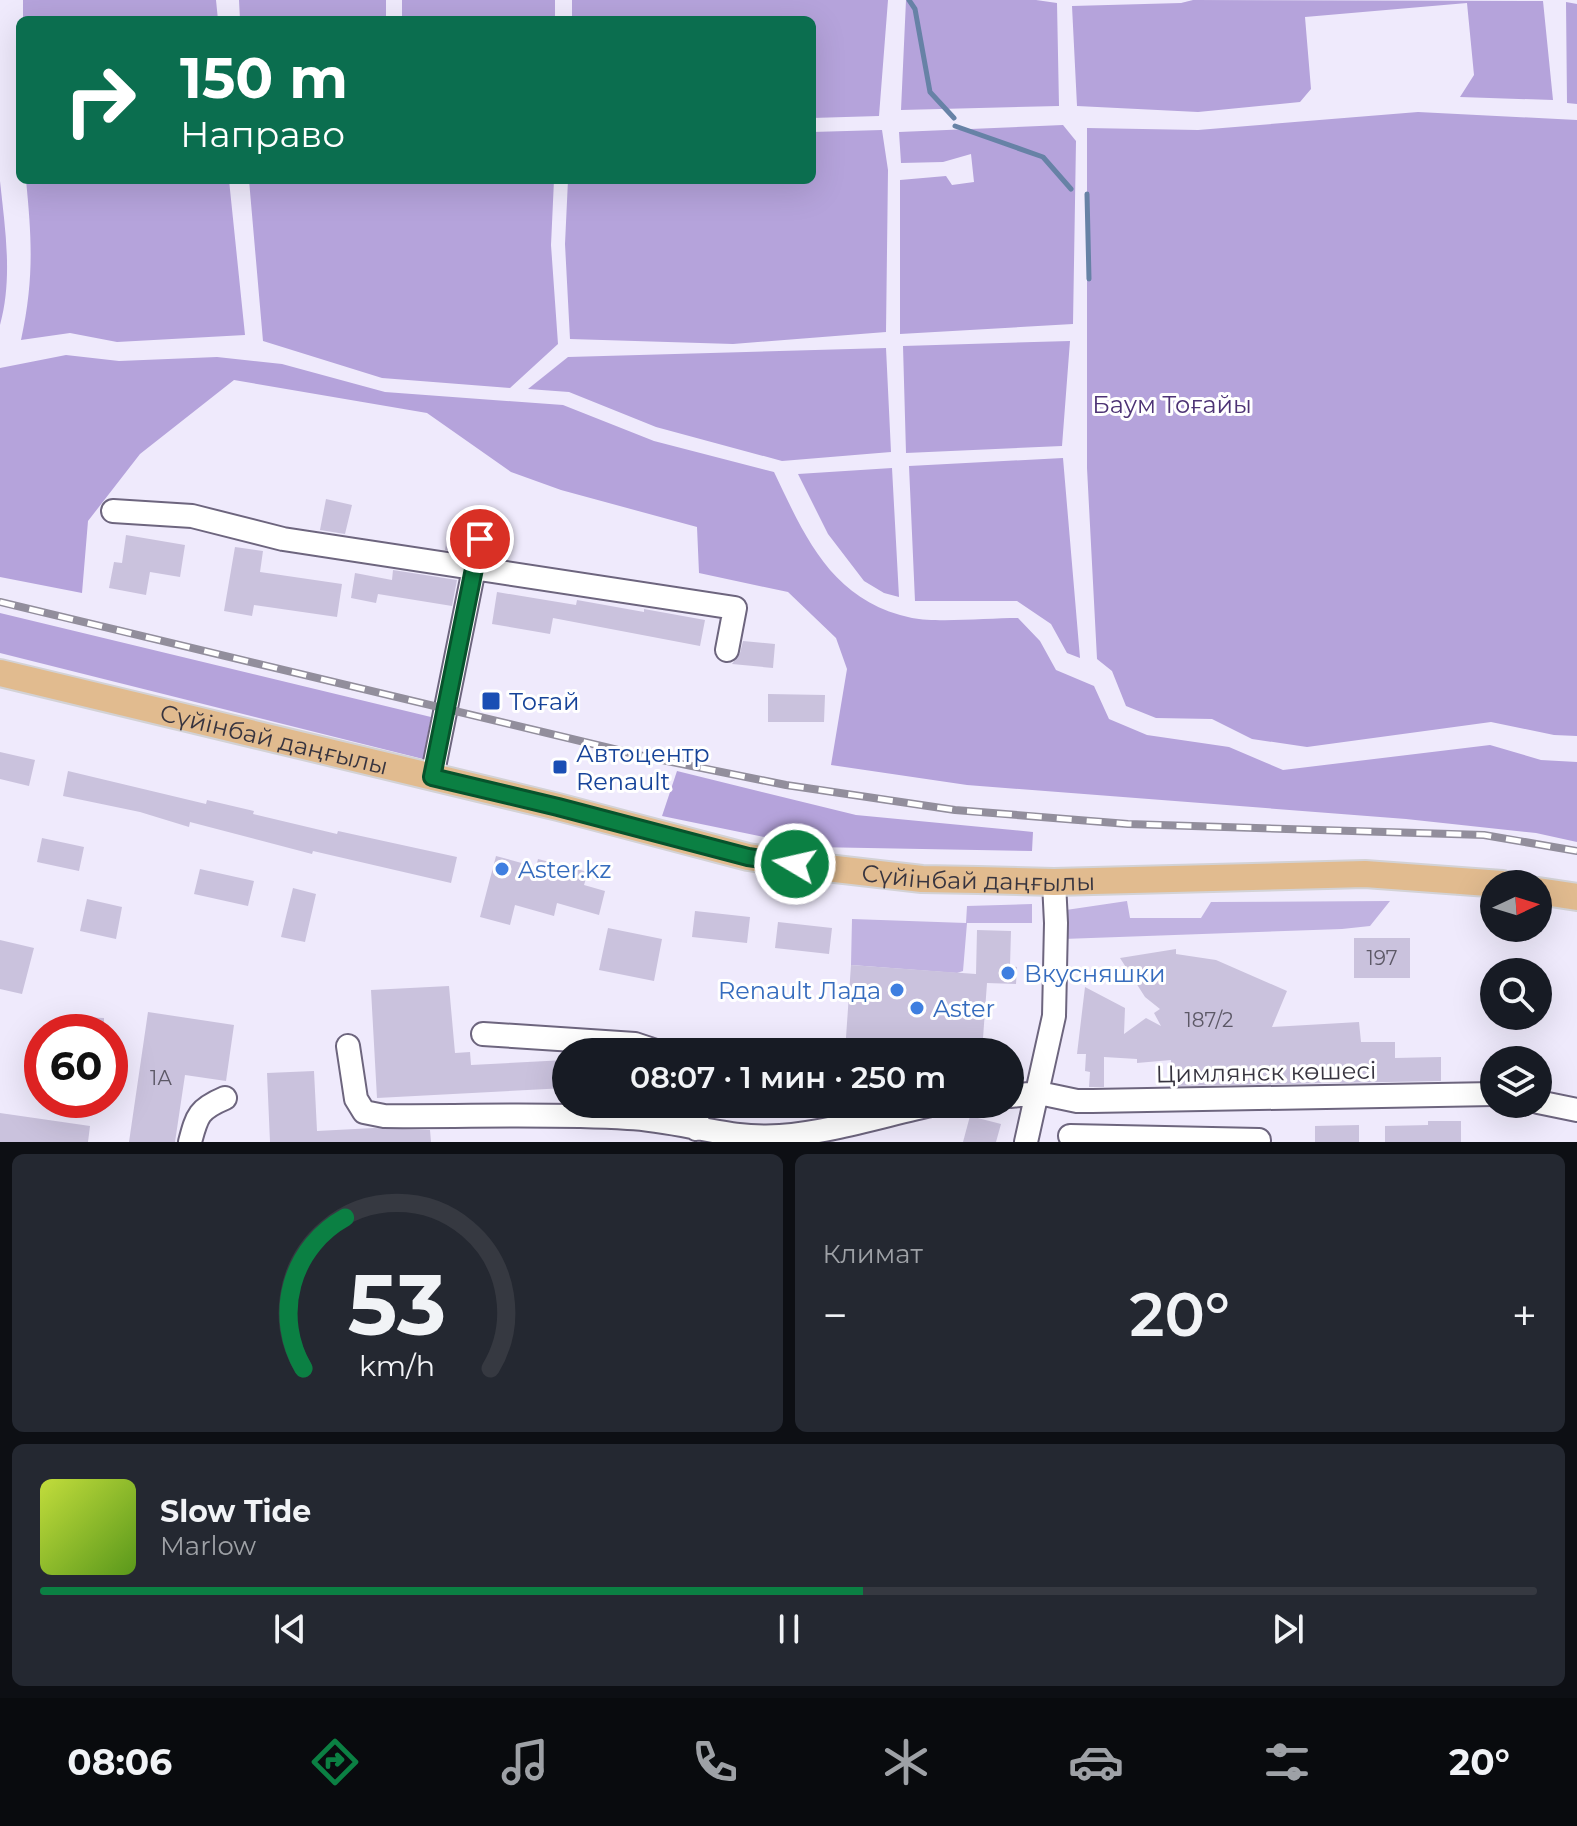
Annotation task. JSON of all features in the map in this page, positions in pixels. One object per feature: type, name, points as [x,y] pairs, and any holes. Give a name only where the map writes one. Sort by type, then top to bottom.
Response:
[{"type":"main road","name":"Сүйінбай даңғылы","points":[[0,673],[558,807],[748,857],[922,879],[1054,882],[1365,874],[1480,882]]},
{"type":"main road","points":[[1552,893],[1577,897]]},
{"type":"street","points":[[113,511],[192,516],[283,539],[735,608],[727,650]]},
{"type":"street","points":[[432,777],[480,539]]},
{"type":"street","points":[[1026,1142],[1054,1016],[1054,882]]},
{"type":"street","points":[[483,1034],[552,1039]]},
{"type":"street","points":[[348,1046],[356,1099],[364,1112],[384,1116],[628,1118],[670,1122],[732,1136],[816,1132],[876,1118]]},
{"type":"street","name":"Цимлянск көшесі","points":[[1024,1095],[1039,1093],[1077,1101],[1480,1094]]},
{"type":"street","points":[[190,1142],[199,1113],[225,1098]]},
{"type":"street","points":[[1077,1101],[1069,1139],[1259,1140]]},
{"type":"street","points":[[1552,1105],[1577,1110]]},
{"type":"street","points":[[696,1129],[697,1118]]},
{"type":"shaded area","points":[[1127,901],[1130,918],[1201,918],[1211,902],[1390,901],[1370,926],[1063,939],[1066,910]]},
{"type":"shaded area","points":[[1032,904],[1032,923],[967,923],[963,971],[851,965],[852,919],[966,923],[967,906]]},
{"type":"green space","points":[[23,0],[216,0],[218,16],[23,16]]},
{"type":"green space","points":[[239,0],[386,0],[386,16],[240,16]]},
{"type":"green space","points":[[402,0],[555,0],[555,16],[402,16]]},
{"type":"green space","points":[[572,0],[888,0],[879,116],[816,118],[816,16],[572,16]]},
{"type":"green space","points":[[906,0],[1036,0],[1057,3],[1059,106],[901,110]]},
{"type":"green space","points":[[1193,0],[1543,1],[1553,100],[1460,97],[1474,75],[1467,3],[1305,17],[1311,89],[1300,102],[1198,112],[1077,106],[1072,6],[1181,3]]},
{"type":"green space","points":[[1566,2],[1577,4],[1577,104],[1567,103]]},
{"type":"green space","name":"Баум Тоғайы","points":[[1418,112],[1577,120],[1577,736],[1554,735],[1491,722],[1307,747],[1252,739],[1212,719],[1156,718],[1126,706],[1112,671],[1097,659],[1087,468],[1087,128],[1198,130]]},
{"type":"green space","points":[[1063,125],[1076,141],[1073,324],[900,334],[900,180],[946,176],[952,185],[974,182],[971,154],[943,162],[901,163],[899,132]]},
{"type":"green space","points":[[882,130],[888,170],[886,332],[733,344],[570,339],[565,244],[568,184],[816,184],[816,132]]},
{"type":"green space","points":[[0,181],[7,271],[0,325]]},
{"type":"green space","points":[[26,184],[229,184],[245,335],[117,342],[70,333],[21,340],[31,260]]},
{"type":"green space","points":[[249,184],[554,184],[551,245],[558,344],[510,388],[382,378],[263,341]]},
{"type":"green space","points":[[1070,341],[1062,446],[906,453],[903,346]]},
{"type":"green space","points":[[886,348],[891,452],[782,461],[656,427],[569,392],[528,389],[568,357]]},
{"type":"green space","points":[[66,355],[119,361],[217,357],[282,364],[385,392],[563,405],[654,441],[774,472],[798,521],[825,564],[861,597],[884,610],[912,618],[1018,618],[1040,641],[1056,670],[1094,686],[1109,719],[1147,735],[1229,747],[1283,770],[1490,745],[1541,760],[1577,762],[1577,842],[1536,833],[1406,819],[967,785],[831,765],[847,669],[836,638],[788,592],[699,573],[697,527],[561,490],[511,472],[427,413],[234,380],[140,454],[88,521],[82,593],[0,577],[0,368]]},
{"type":"green space","points":[[1063,458],[1080,658],[1067,653],[1051,624],[1017,601],[915,601],[909,466]]},
{"type":"green space","points":[[892,468],[899,597],[884,593],[864,581],[828,534],[798,474]]},
{"type":"green space","points":[[0,613],[431,717],[423,759],[0,653]]},
{"type":"green space","points":[[677,771],[856,815],[1033,832],[1032,851],[813,847],[662,816]]},
{"type":"building","points":[[326,499],[352,505],[345,534],[320,530]]},
{"type":"building","points":[[449,525],[471,529],[466,536],[463,552],[445,550]]},
{"type":"building","points":[[126,535],[185,545],[180,577],[150,572],[146,595],[109,588],[114,562],[122,563]]},
{"type":"building","points":[[235,547],[263,551],[260,572],[342,584],[337,617],[254,605],[252,616],[224,611]]},
{"type":"building","points":[[393,570],[457,580],[452,606],[378,594],[376,603],[351,598],[355,573],[392,580]]},
{"type":"building","points":[[497,592],[576,605],[577,600],[644,612],[644,609],[705,620],[700,646],[553,618],[550,634],[492,624]]},
{"type":"building","points":[[743,641],[775,644],[773,668],[732,664],[740,653]]},
{"type":"building","points":[[768,694],[825,695],[824,722],[768,722]]},
{"type":"building","points":[[0,752],[35,760],[29,786],[0,779]]},
{"type":"building","points":[[68,771],[206,804],[207,800],[254,811],[253,814],[337,834],[338,831],[457,857],[451,883],[313,851],[312,854],[190,822],[189,827],[140,812],[63,796]]},
{"type":"building","points":[[42,838],[84,847],[79,871],[37,862]]},
{"type":"building","points":[[496,856],[536,867],[538,859],[588,872],[584,885],[605,891],[599,915],[557,903],[554,916],[515,905],[510,925],[480,917]]},
{"type":"building","points":[[200,869],[254,881],[248,906],[194,894]]},
{"type":"building","points":[[293,888],[316,894],[305,942],[281,937]]},
{"type":"building","points":[[87,899],[122,907],[116,939],[80,931]]},
{"type":"building","points":[[695,911],[750,917],[747,943],[692,937]]},
{"type":"building","points":[[778,922],[832,928],[829,954],[775,948]]},
{"type":"building","points":[[608,928],[662,939],[654,981],[599,970]]},
{"type":"building","name":"Aster","points":[[977,930],[1011,931],[1010,966],[1017,967],[1016,984],[987,983],[983,1038],[846,1038],[851,965],[976,974]]},
{"type":"building","points":[[1354,938],[1410,938],[1410,978],[1354,978]]},
{"type":"building","points":[[0,940],[34,948],[22,994],[0,989]]},
{"type":"building","points":[[1176,949],[1176,954],[1216,960],[1287,991],[1272,1027],[1359,1022],[1361,1042],[1395,1042],[1395,1058],[1441,1057],[1441,1081],[1172,1086],[1171,1060],[1137,1063],[1137,1059],[1104,1057],[1104,1087],[1089,1087],[1090,1072],[1085,1071],[1086,1054],[1077,1054],[1085,987],[1125,1008],[1124,1034],[1146,1018],[1161,1026],[1154,1013],[1160,1009],[1145,997],[1120,958]]},
{"type":"building","points":[[449,986],[455,1053],[470,1052],[471,1065],[552,1061],[552,1089],[377,1098],[371,990]]},
{"type":"building","points":[[148,1012],[234,1025],[226,1081],[185,1075],[175,1142],[129,1142]]},
{"type":"building","points":[[314,1071],[317,1131],[374,1128],[430,1130],[431,1142],[270,1142],[267,1073]]},
{"type":"building","points":[[0,1113],[90,1126],[88,1142],[0,1142]]},
{"type":"building","points":[[969,1118],[1001,1124],[996,1142],[963,1142]]},
{"type":"building","points":[[1428,1121],[1461,1121],[1461,1142],[1385,1142],[1385,1126],[1428,1125]]},
{"type":"building","points":[[1359,1125],[1359,1142],[1315,1142],[1315,1126]]},
{"type":"waterway","points":[[909,0],[915,9],[930,92],[954,118]]},
{"type":"waterway","points":[[955,126],[1043,157],[1071,189]]},
{"type":"waterway","points":[[1087,194],[1089,279]]},
{"type":"railway","points":[[0,602],[647,757],[786,785],[955,810],[1128,824],[1484,835],[1577,851]]},
{"type":"place","name":"Тоғай","points":[[491,701]]},
{"type":"place","name":"Автоцентр Renault","points":[[560,767]]},
{"type":"place","name":"Aster.kz","points":[[502,869]]},
{"type":"place","name":"Вкусняшки","points":[[1008,973]]},
{"type":"place","name":"Renault Лада","points":[[897,990]]},
{"type":"place","name":"Aster","points":[[917,1008]]},
{"type":"route","points":[[480,539],[432,777],[748,857],[795,864]]}]
